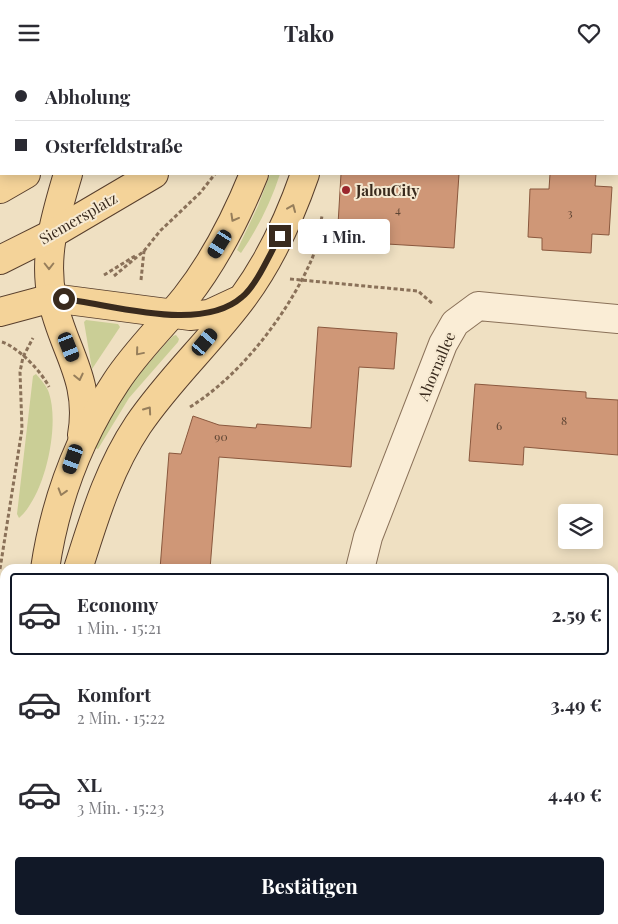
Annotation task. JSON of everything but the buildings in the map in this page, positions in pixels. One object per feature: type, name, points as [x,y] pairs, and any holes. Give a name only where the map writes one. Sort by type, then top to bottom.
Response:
[{"type":"main road","points":[[0,189],[24,175]]},
{"type":"main road","points":[[68,175],[52,234],[48,269],[52,298],[80,376],[83,412],[79,446]]},
{"type":"main road","name":"Siemersplatz","points":[[0,260],[52,234],[152,175]]},
{"type":"main road","points":[[46,564],[54,521],[79,446],[117,380],[194,287],[241,206],[254,175]]},
{"type":"main road","points":[[80,564],[108,479],[132,434],[154,402],[250,287],[280,236],[305,175]]},
{"type":"main road","points":[[0,312],[52,298],[170,315],[190,316],[209,314],[227,307],[250,287]]},
{"type":"street","name":"Ahornallee","points":[[361,564],[368,537],[443,344],[455,323],[478,306],[618,319]]},
{"type":"path","points":[[144,251],[160,231],[200,193],[214,175]]},
{"type":"path","points":[[190,407],[209,395],[243,362],[289,304],[312,259],[325,208]]},
{"type":"path","points":[[250,287],[301,280],[418,291],[455,323]]},
{"type":"path","points":[[1,564],[22,429],[20,372],[23,357],[35,335]]},
{"type":"path","points":[[0,342],[11,346],[41,373],[51,391]]},
{"type":"green space","points":[[270,175],[280,175],[264,215],[241,253],[237,250],[258,206]]},
{"type":"green space","points":[[86,320],[118,324],[120,327],[92,369],[84,322]]},
{"type":"green space","points":[[176,335],[179,339],[178,342],[129,398],[98,449],[95,448],[111,416],[138,376],[160,350]]},
{"type":"green space","points":[[36,374],[49,393],[53,423],[51,441],[48,460],[36,494],[28,508],[19,518],[17,514],[33,376]]},
{"type":"place","name":"JalouCity","points":[[346,190]]},
{"type":"route","points":[[64,299],[170,315],[190,316],[209,314],[227,307],[243,297],[280,236]]}]
